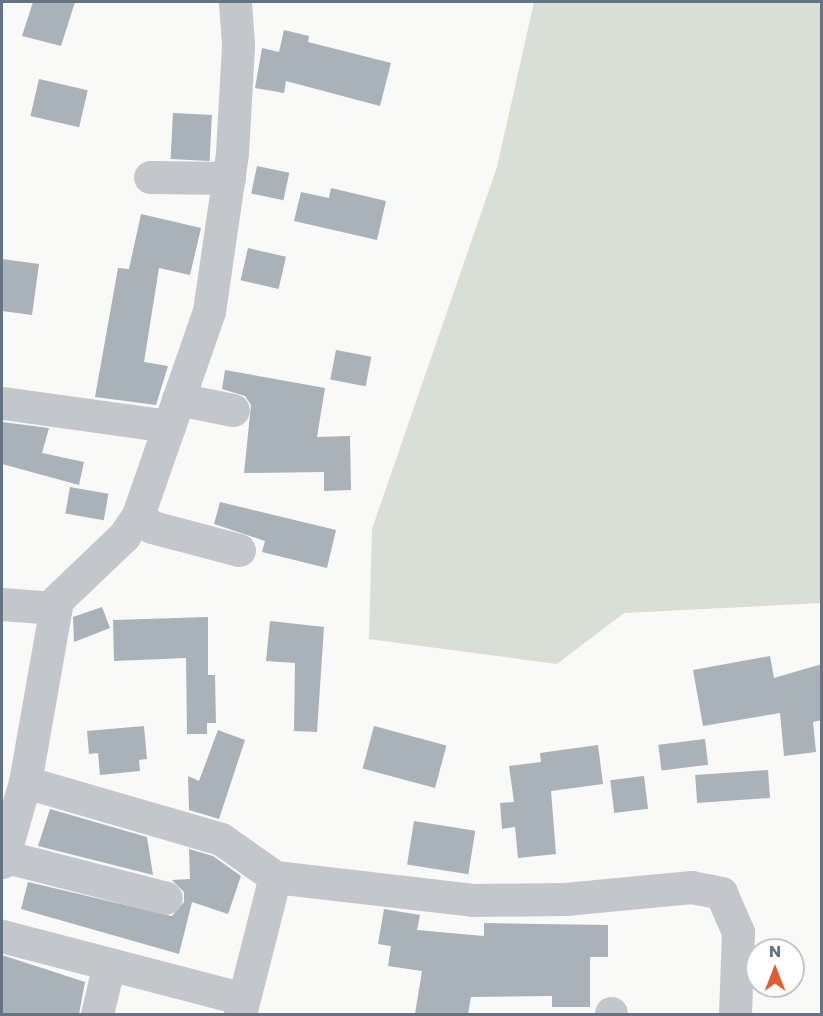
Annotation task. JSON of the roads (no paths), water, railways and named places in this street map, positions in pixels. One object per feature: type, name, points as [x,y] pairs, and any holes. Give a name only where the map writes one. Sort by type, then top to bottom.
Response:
[{"type":"street","points":[[166,898],[2,859],[25,782],[56,608],[69,584],[124,536],[138,515],[209,311],[229,178],[238,44],[235,2]]},
{"type":"street","points":[[150,177],[229,178]]},
{"type":"street","points":[[3,403],[174,413],[233,410]]},
{"type":"street","points":[[138,515],[152,527],[239,550]]},
{"type":"street","points":[[2,604],[56,608]]},
{"type":"street","points":[[25,782],[221,839],[275,877],[473,900],[565,899],[691,887],[721,893],[738,932],[735,1014]]},
{"type":"street","points":[[2,936],[109,964],[242,1007],[275,877]]},
{"type":"street","points":[[97,1014],[109,964]]}]
